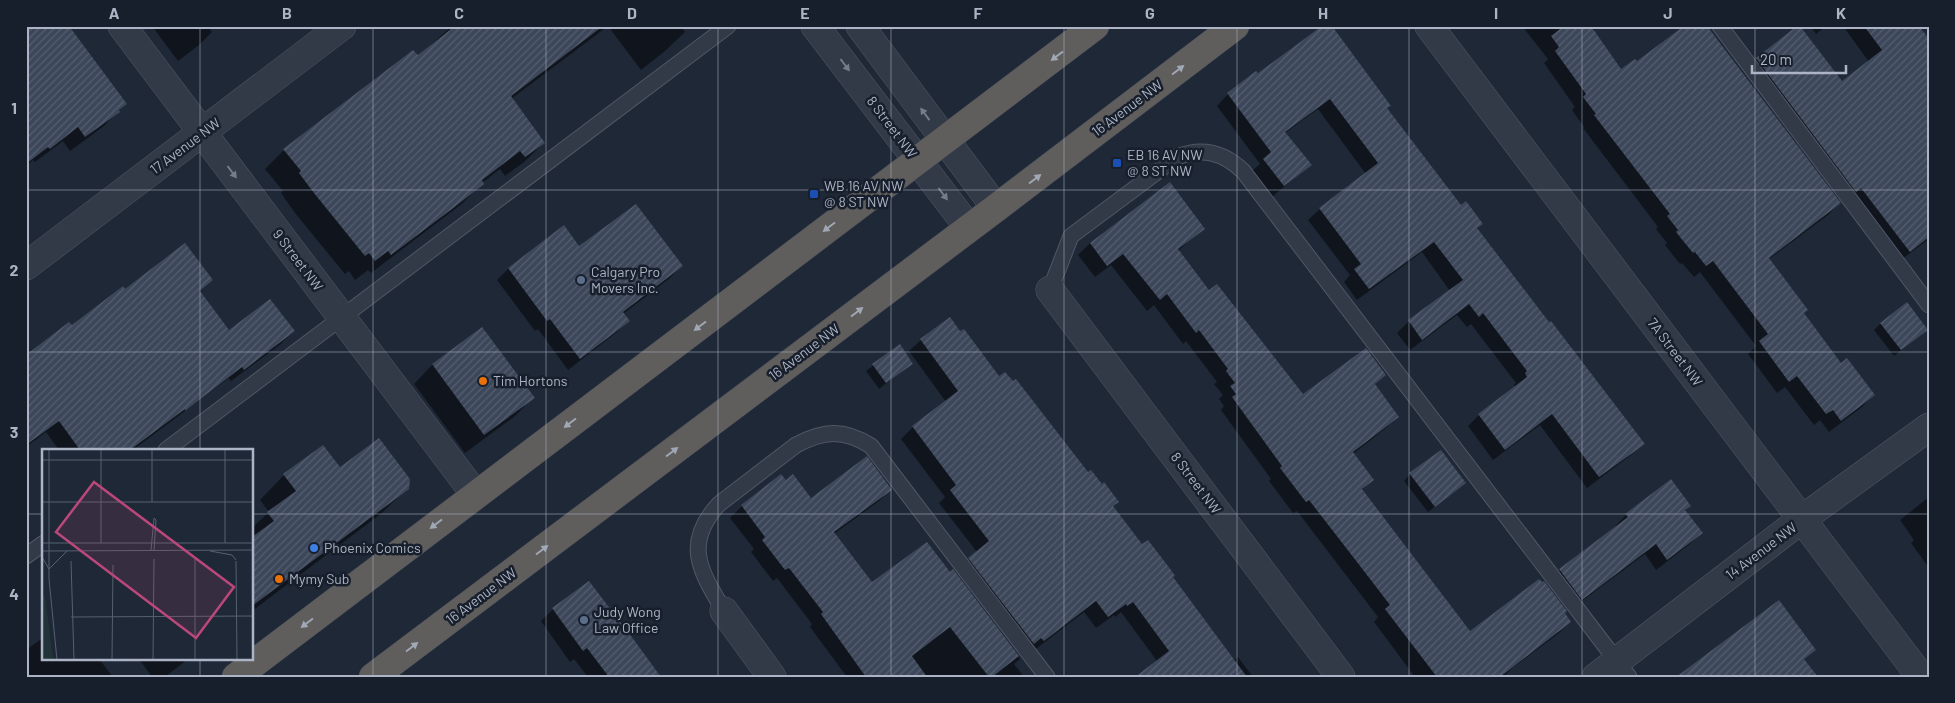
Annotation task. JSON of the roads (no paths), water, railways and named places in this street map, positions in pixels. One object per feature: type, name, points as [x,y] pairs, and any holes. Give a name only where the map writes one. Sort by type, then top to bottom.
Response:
[{"type":"highway","points":[[236,677],[1095,26]]},
{"type":"highway","name":"16 Avenue NW","points":[[373,677],[1235,26]]},
{"type":"street","name":"9 Street NW","points":[[122,26],[475,494]]},
{"type":"street","name":"17 Avenue NW","points":[[26,266],[342,26]]},
{"type":"street","name":"8 Street NW","points":[[815,26],[969,228]]},
{"type":"street","points":[[860,26],[996,208]]},
{"type":"street","name":"7A Street NW","points":[[1429,26],[1921,677]]},
{"type":"street","name":"8 Street NW","points":[[1050,290],[1341,677]]},
{"type":"street","name":"14 Avenue NW","points":[[1614,671],[1802,520],[1929,427]]},
{"type":"street","points":[[724,611],[772,677]]},
{"type":"lane","points":[[167,449],[728,26]]},
{"type":"lane","points":[[1720,26],[1929,305]]},
{"type":"lane","points":[[1050,290],[1071,236],[1177,157],[1200,151],[1212,152],[1229,159],[1243,171],[1614,671]]},
{"type":"lane","points":[[724,611],[704,578],[699,564],[700,536],[710,513],[796,444],[822,434],[849,435],[871,446],[1047,677]]},
{"type":"lane","points":[[26,556],[42,544]]},
{"type":"place","name":"EB 16 AV NW @ 8 ST NW","points":[[1117,163]]},
{"type":"place","name":"WB 16 AV NW @ 8 ST NW","points":[[814,194]]},
{"type":"place","name":"Calgary Pro Movers Inc.","points":[[581,280]]},
{"type":"place","name":"Tim Hortons","points":[[483,381]]},
{"type":"place","name":"Phoenix Comics","points":[[314,548]]},
{"type":"place","name":"Mymy Sub","points":[[279,579]]},
{"type":"place","name":"Judy Wong Law Office","points":[[584,620]]}]
